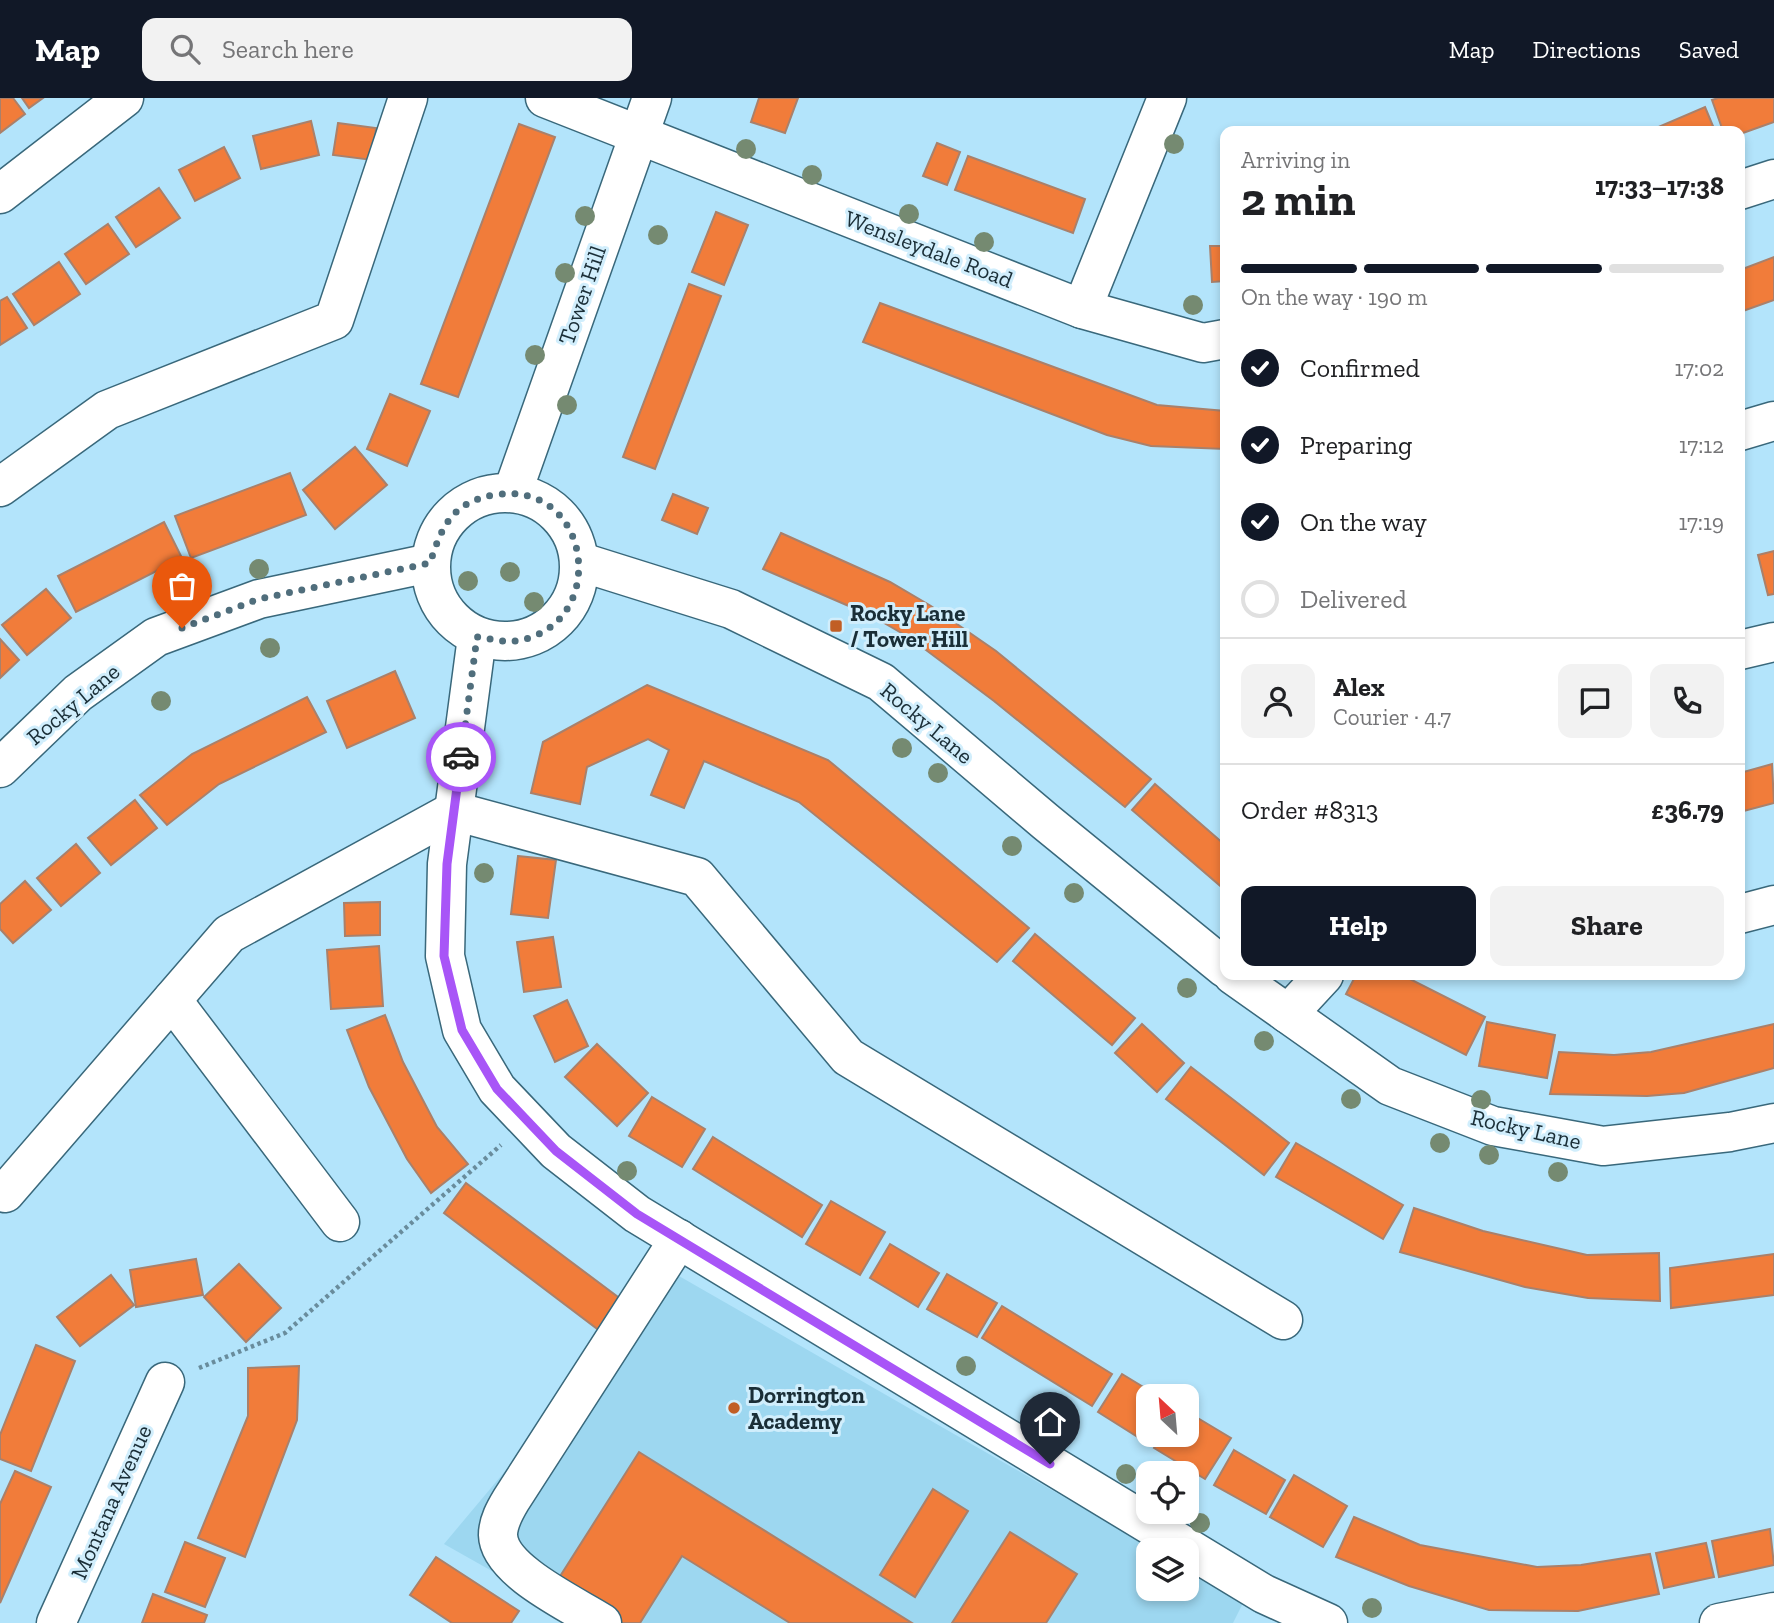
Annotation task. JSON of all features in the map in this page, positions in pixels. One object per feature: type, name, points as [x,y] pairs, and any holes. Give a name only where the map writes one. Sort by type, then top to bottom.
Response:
[{"type":"street","points":[[0,194],[124,98]]},
{"type":"street","points":[[0,487],[107,410],[334,320],[408,98]]},
{"type":"street","name":"Wensleydale Road","points":[[545,98],[1083,309],[1203,343],[1220,340]]},
{"type":"street","name":"Tower Hill","points":[[513,491],[652,98]]},
{"type":"street","points":[[1083,309],[1167,98]]},
{"type":"street","points":[[1745,188],[1774,179]]},
{"type":"street","points":[[1745,430],[1774,421]]},
{"type":"street","points":[[513,491],[547,503],[570,528],[581,562],[574,599],[550,628],[514,641],[477,637],[452,620],[440,603],[435,594],[430,563],[443,524],[473,498],[513,491]]},
{"type":"street","name":"Rocky Lane","points":[[581,562],[731,609],[881,682],[1046,822],[1220,964]]},
{"type":"street","name":"Rocky Lane","points":[[0,768],[78,693],[156,637],[259,599],[430,563]]},
{"type":"street","points":[[477,637],[447,864],[444,956],[462,1030],[497,1089],[556,1151],[637,1214],[1257,1609],[1328,1623]]},
{"type":"street","points":[[1745,649],[1774,642]]},
{"type":"street","points":[[5,1193],[229,934],[454,811],[697,877],[848,1056],[1283,1320]]},
{"type":"street","points":[[1745,913],[1774,905]]},
{"type":"street","name":"Rocky Lane","points":[[1240,980],[1390,1086],[1493,1126],[1603,1146],[1730,1132],[1774,1123]]},
{"type":"street","points":[[1288,1014],[1319,980]]},
{"type":"street","points":[[172,1000],[340,1222]]},
{"type":"street","points":[[602,1623],[514,1567],[501,1549],[498,1534],[511,1500],[678,1239]]},
{"type":"street","name":"Montana Avenue","points":[[56,1623],[165,1382]]},
{"type":"street","points":[[1719,1623],[1774,1612]]},
{"type":"path","points":[[165,1382],[285,1333],[528,1122]]},
{"type":"shaded area","name":"Dorrington Academy","points":[[672,1272],[1136,1539],[1136,1601],[1199,1601],[1199,1575],[1244,1601],[1233,1623],[584,1623],[444,1544]]},
{"type":"building","points":[[0,98],[13,98],[25,114],[0,133]]},
{"type":"building","points":[[22,98],[43,98],[29,108]]},
{"type":"building","points":[[759,98],[798,98],[785,133],[751,122]]},
{"type":"building","points":[[1774,98],[1774,122],[1745,132],[1745,126],[1721,126],[1712,100]]},
{"type":"building","points":[[1705,107],[1713,126],[1661,126]]},
{"type":"building","points":[[311,121],[319,155],[261,169],[253,136]]},
{"type":"building","points":[[338,123],[376,128],[372,160],[333,155]]},
{"type":"building","points":[[519,124],[555,137],[458,397],[421,384]]},
{"type":"building","points":[[937,143],[960,152],[947,185],[923,176]]},
{"type":"building","points":[[224,147],[240,178],[195,201],[179,170]]},
{"type":"building","points":[[968,156],[1085,199],[1073,233],[955,190]]},
{"type":"building","points":[[159,188],[180,218],[136,247],[116,217]]},
{"type":"building","points":[[716,212],[748,225],[724,285],[692,272]]},
{"type":"building","points":[[108,224],[129,254],[86,284],[65,254]]},
{"type":"building","points":[[1210,246],[1220,246],[1220,281],[1212,282]]},
{"type":"building","points":[[1774,257],[1774,300],[1745,310],[1745,268]]},
{"type":"building","points":[[59,262],[80,294],[34,325],[13,294]]},
{"type":"building","points":[[689,284],[721,296],[655,469],[623,457]]},
{"type":"building","points":[[7,297],[27,328],[0,345],[0,301]]},
{"type":"building","points":[[880,303],[1157,405],[1220,411],[1220,449],[1151,446],[1107,435],[863,342]]},
{"type":"building","points":[[390,394],[430,411],[407,466],[367,449]]},
{"type":"building","points":[[355,447],[387,485],[335,529],[303,490]]},
{"type":"building","points":[[290,473],[306,515],[191,558],[175,516]]},
{"type":"building","points":[[673,494],[708,508],[697,534],[662,520]]},
{"type":"building","points":[[164,522],[182,558],[76,612],[58,576]]},
{"type":"building","points":[[781,533],[890,582],[931,606],[996,651],[1151,779],[1125,807],[994,701],[910,638],[872,616],[763,569]]},
{"type":"building","points":[[1774,551],[1774,594],[1768,595],[1758,555]]},
{"type":"building","points":[[46,589],[71,618],[27,655],[2,625]]},
{"type":"building","points":[[0,639],[19,660],[0,678]]},
{"type":"building","points":[[395,671],[415,718],[347,748],[327,701]]},
{"type":"building","points":[[647,685],[828,760],[1029,928],[997,962],[799,802],[704,761],[684,808],[651,795],[669,750],[648,739],[587,767],[580,804],[531,793],[543,742]]},
{"type":"building","points":[[307,697],[326,732],[219,784],[167,825],[140,795],[192,754]]},
{"type":"building","points":[[1772,764],[1774,803],[1745,811],[1745,772]]},
{"type":"building","points":[[1155,784],[1220,841],[1220,886],[1132,810]]},
{"type":"building","points":[[135,800],[157,828],[111,865],[88,838]]},
{"type":"building","points":[[76,844],[100,873],[61,906],[37,878]]},
{"type":"building","points":[[518,856],[556,860],[548,918],[511,914]]},
{"type":"building","points":[[25,881],[51,910],[13,943],[0,929],[0,904]]},
{"type":"building","points":[[380,902],[380,935],[345,936],[344,903]]},
{"type":"building","points":[[1035,934],[1135,1018],[1112,1045],[1013,961]]},
{"type":"building","points":[[553,937],[561,987],[524,992],[517,942]]},
{"type":"building","points":[[379,946],[383,1006],[331,1009],[327,950]]},
{"type":"building","points":[[1353,980],[1412,980],[1485,1017],[1466,1055],[1346,994]]},
{"type":"building","points":[[567,1000],[588,1046],[555,1062],[534,1016]]},
{"type":"building","points":[[385,1015],[403,1062],[437,1127],[468,1164],[431,1193],[407,1159],[369,1087],[347,1030]]},
{"type":"building","points":[[1487,1022],[1555,1035],[1547,1078],[1479,1066]]},
{"type":"building","points":[[1142,1024],[1184,1063],[1157,1092],[1115,1053]]},
{"type":"building","points":[[1774,1024],[1774,1068],[1684,1093],[1647,1096],[1550,1094],[1559,1052],[1614,1055],[1651,1052]]},
{"type":"building","points":[[597,1044],[648,1093],[617,1126],[565,1077]]},
{"type":"building","points":[[1191,1067],[1289,1143],[1264,1175],[1166,1099]]},
{"type":"building","points":[[652,1097],[705,1129],[682,1167],[629,1136]]},
{"type":"building","points":[[713,1137],[822,1205],[802,1237],[693,1169]]},
{"type":"building","points":[[1296,1143],[1403,1205],[1383,1239],[1276,1177]]},
{"type":"building","points":[[466,1183],[622,1300],[600,1331],[444,1213]]},
{"type":"building","points":[[831,1201],[885,1232],[860,1275],[806,1244]]},
{"type":"building","points":[[1414,1208],[1483,1231],[1587,1255],[1659,1253],[1660,1301],[1588,1298],[1525,1287],[1400,1252]]},
{"type":"building","points":[[890,1244],[939,1273],[918,1307],[870,1278]]},
{"type":"building","points":[[1774,1254],[1774,1295],[1671,1308],[1670,1268]]},
{"type":"building","points":[[196,1259],[203,1295],[136,1307],[130,1270]]},
{"type":"building","points":[[239,1264],[281,1308],[246,1342],[204,1297]]},
{"type":"building","points":[[947,1274],[997,1303],[977,1337],[927,1309]]},
{"type":"building","points":[[111,1275],[134,1305],[80,1346],[57,1317]]},
{"type":"building","points":[[1002,1306],[1112,1374],[1092,1406],[982,1338]]},
{"type":"building","points":[[36,1345],[75,1361],[31,1471],[0,1459],[0,1435]]},
{"type":"building","points":[[299,1366],[297,1420],[245,1557],[198,1538],[248,1416],[248,1368]]},
{"type":"building","points":[[1122,1374],[1138,1384],[1136,1384],[1136,1436],[1098,1412]]},
{"type":"building","points":[[1199,1419],[1231,1438],[1205,1479],[1199,1475],[1199,1461],[1175,1461],[1154,1448],[1199,1447]]},
{"type":"building","points":[[1234,1450],[1285,1480],[1266,1514],[1214,1485]]},
{"type":"building","points":[[639,1452],[912,1623],[790,1623],[682,1556],[640,1623],[607,1623],[552,1589]]},
{"type":"building","points":[[15,1471],[51,1487],[0,1603],[0,1504]]},
{"type":"building","points":[[1294,1475],[1347,1506],[1323,1547],[1270,1517]]},
{"type":"building","points":[[933,1489],[968,1511],[915,1597],[880,1575]]},
{"type":"building","points":[[1354,1517],[1420,1545],[1537,1567],[1581,1565],[1650,1554],[1659,1594],[1578,1611],[1489,1610],[1409,1586],[1336,1557]]},
{"type":"building","points":[[1770,1529],[1774,1565],[1719,1577],[1712,1541]]},
{"type":"building","points":[[1010,1532],[1077,1574],[1046,1623],[952,1623]]},
{"type":"building","points":[[185,1542],[225,1558],[205,1607],[165,1592]]},
{"type":"building","points":[[1706,1543],[1714,1577],[1664,1588],[1656,1553]]},
{"type":"building","points":[[436,1557],[519,1611],[511,1623],[452,1623],[410,1595]]},
{"type":"building","points":[[153,1594],[207,1615],[204,1623],[142,1623]]},
{"type":"way so far","points":[[182,628],[259,599],[430,563],[443,524],[473,498],[513,491],[547,503],[570,528],[581,562],[574,599],[550,628],[514,641],[477,637],[461,757]]},
{"type":"place","name":"Rocky Lane / Tower Hill","points":[[836,626]]},
{"type":"place","name":"Dorrington Academy","points":[[734,1408]]},
{"type":"route","points":[[461,757],[447,864],[444,956],[462,1030],[497,1089],[556,1151],[637,1214],[1050,1464]]}]
